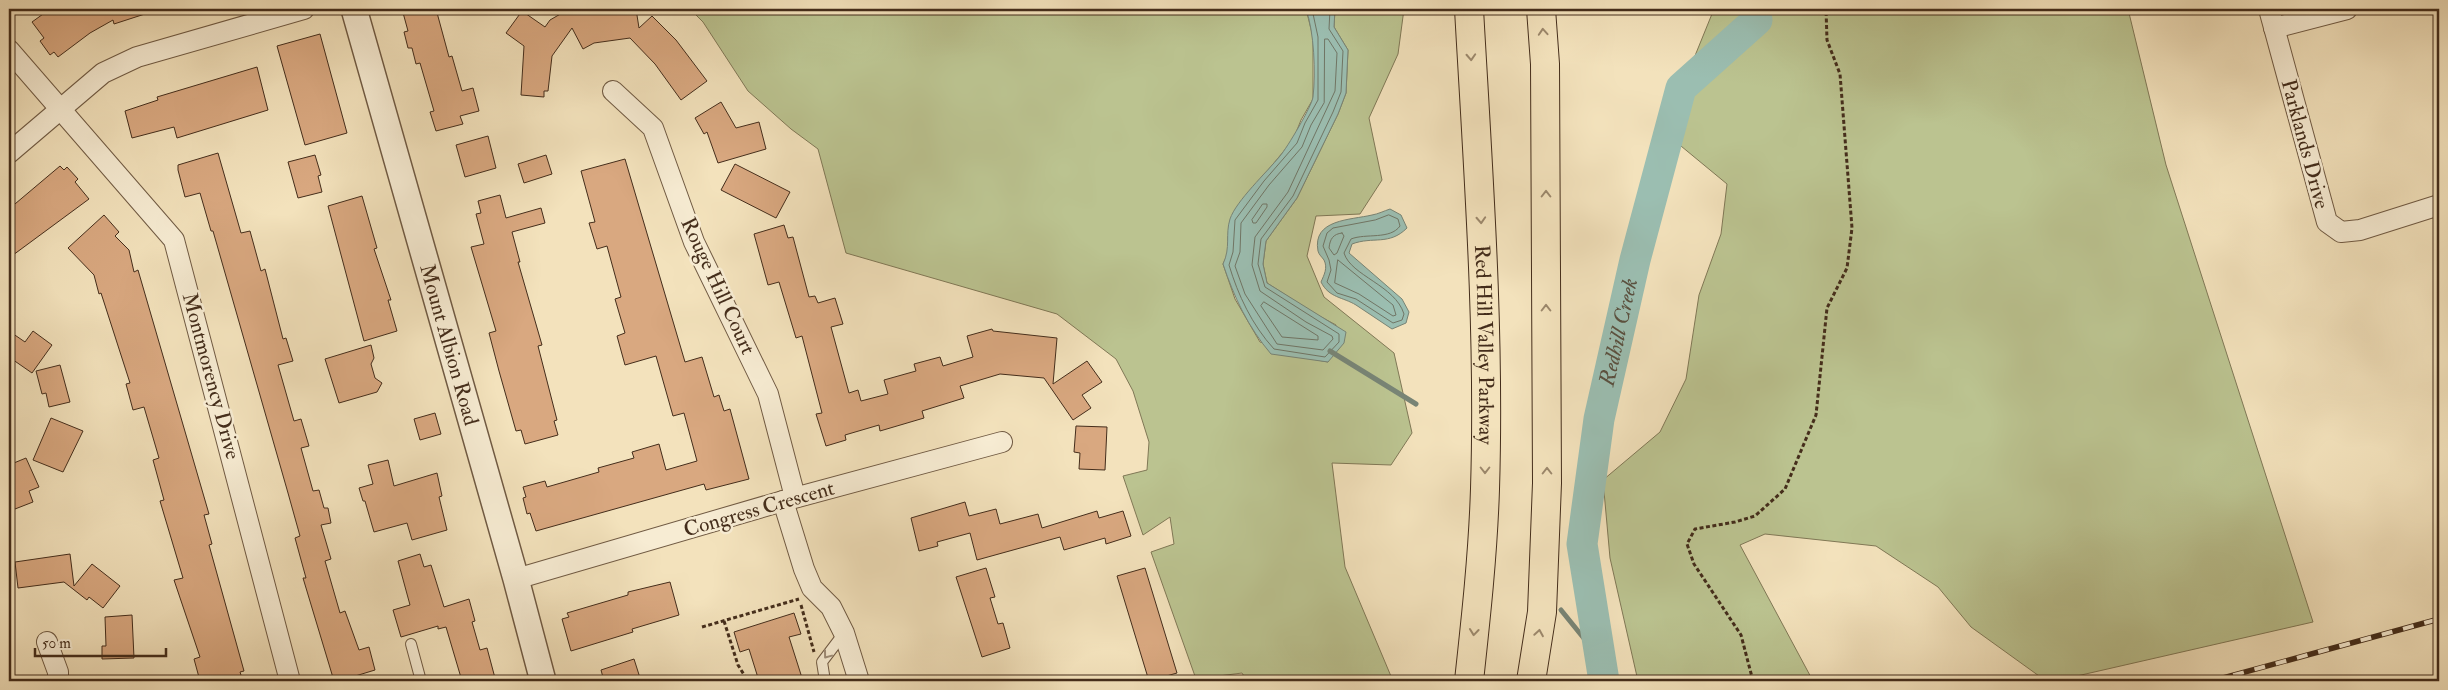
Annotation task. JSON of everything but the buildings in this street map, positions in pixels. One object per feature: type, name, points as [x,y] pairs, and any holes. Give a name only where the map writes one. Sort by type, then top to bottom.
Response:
[{"type":"highway","name":"Red Hill Valley Parkway","points":[[1469,9],[1482,244],[1485,370],[1485,488],[1480,575],[1469,681]]},
{"type":"highway","points":[[1531,681],[1542,612],[1547,483],[1545,64],[1541,9]]},
{"type":"street","points":[[9,153],[102,72],[137,57],[304,9]]},
{"type":"street","name":"Mount Albion Road","points":[[354,9],[516,579],[543,681]]},
{"type":"street","name":"Parklands Drive","points":[[2269,9],[2327,222],[2341,232],[2360,230],[2439,205]]},
{"type":"street","points":[[2274,28],[2347,9]]},
{"type":"street","name":"Montmorency Drive","points":[[9,50],[59,110],[174,240],[290,681]]},
{"type":"street","name":"Rouge Hill Court","points":[[613,91],[653,128],[694,242],[768,394],[804,569],[812,588],[831,607],[844,633],[858,681]]},
{"type":"street","name":"Congress Crescent","points":[[516,579],[789,499],[1002,442]]},
{"type":"street","points":[[47,642],[58,672],[58,681]]},
{"type":"lane","points":[[825,681],[822,662],[844,633]]},
{"type":"lane","points":[[411,644],[421,681]]},
{"type":"path","points":[[1753,681],[1742,635],[1694,564],[1687,544],[1695,529],[1736,522],[1755,516],[1785,489],[1816,415],[1827,308],[1847,268],[1852,228],[1840,74],[1827,40],[1826,9]]},
{"type":"path","points":[[702,627],[800,599]]},
{"type":"path","points":[[724,621],[738,665],[748,681]]},
{"type":"path","points":[[1099,681],[1106,679],[1115,681]]},
{"type":"green space","points":[[690,9],[1306,9],[1313,37],[1313,99],[1301,120],[1293,140],[1240,204],[1228,237],[1229,252],[1223,264],[1235,299],[1260,342],[1312,359],[1328,362],[1336,325],[1267,283],[1263,264],[1266,241],[1297,198],[1338,114],[1346,93],[1348,50],[1334,27],[1335,9],[1404,9],[1398,54],[1369,118],[1382,180],[1360,214],[1316,216],[1307,256],[1324,297],[1394,353],[1412,433],[1391,465],[1332,463],[1345,567],[1393,681],[1247,681],[1242,673],[1196,679],[1151,552],[1174,544],[1170,517],[1143,535],[1123,476],[1147,470],[1149,442],[1133,391],[1116,359],[1057,314],[846,253],[818,149],[791,129],[748,91],[703,22]]},
{"type":"green space","points":[[1714,9],[2128,9],[2166,165],[2313,622],[2055,681],[2046,681],[1971,627],[1938,587],[1876,546],[1765,534],[1740,545],[1813,681],[1638,681],[1610,558],[1603,480],[1660,432],[1686,379],[1699,295],[1721,234],[1727,184],[1664,132]]},
{"type":"water","points":[[1306,9],[1335,9],[1334,27],[1348,50],[1346,93],[1338,114],[1297,198],[1266,241],[1263,264],[1267,283],[1346,332],[1344,343],[1328,362],[1271,354],[1255,333],[1242,311],[1223,264],[1227,252],[1229,225],[1233,212],[1245,195],[1283,152],[1312,102],[1314,52]]},
{"type":"water","points":[[1390,209],[1401,215],[1407,228],[1394,237],[1352,244],[1349,253],[1402,299],[1409,312],[1406,323],[1392,329],[1356,305],[1332,294],[1324,287],[1321,282],[1326,266],[1318,251],[1318,240],[1321,233],[1327,227],[1344,220],[1374,215]]},
{"type":"waterway","name":"Redhill Creek","points":[[1604,681],[1582,544],[1599,419],[1635,260],[1681,88],[1757,20]]},
{"type":"waterway","points":[[1330,351],[1416,404]]},
{"type":"waterway","points":[[1561,610],[1599,657]]},
{"type":"railway","points":[[2212,681],[2439,619]]}]
